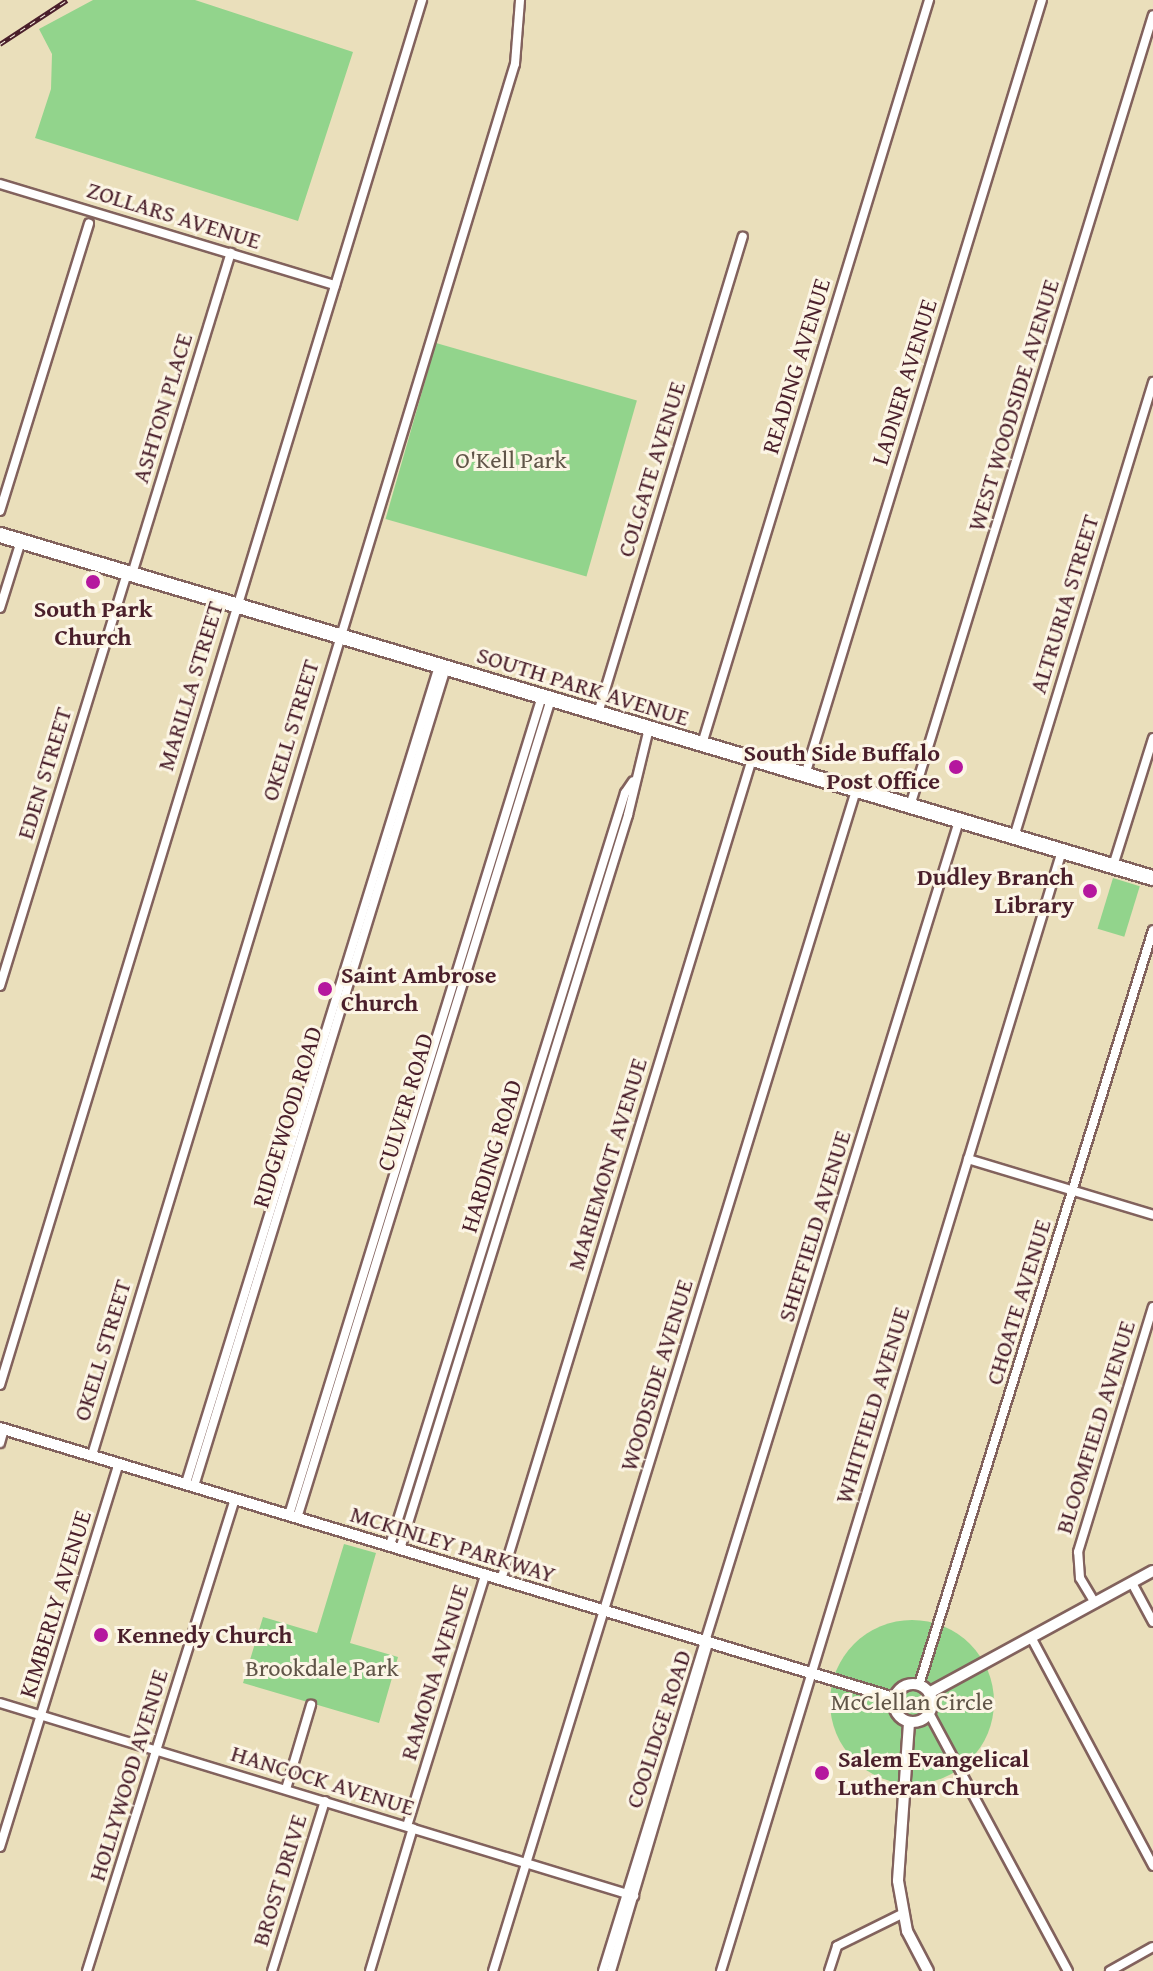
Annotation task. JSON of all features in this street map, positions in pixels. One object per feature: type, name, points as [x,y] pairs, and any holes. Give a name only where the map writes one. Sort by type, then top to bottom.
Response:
[{"type":"main road","name":"SOUTH PARK AVENUE","points":[[0,535],[1153,878]]},
{"type":"street","name":"MARILLA STREET","points":[[0,1385],[422,0]]},
{"type":"street","name":"OKELL STREET","points":[[92,1455],[515,64],[520,0]]},
{"type":"street","name":"READING AVENUE","points":[[702,744],[929,0]]},
{"type":"street","name":"LADNER AVENUE","points":[[805,775],[1042,0]]},
{"type":"street","name":"WEST WOODSIDE AVENUE","points":[[910,806],[1153,15]]},
{"type":"street","name":"ZOLLARS AVENUE","points":[[0,184],[335,285]]},
{"type":"street","points":[[0,511],[89,223]]},
{"type":"street","name":"COLGATE AVENUE","points":[[598,713],[743,237]]},
{"type":"street","name":"ASHTON PLACE","points":[[129,573],[231,253]]},
{"type":"street","name":"ALTRURIA STREET","points":[[1014,837],[1153,382]]},
{"type":"street","points":[[0,608],[21,541]]},
{"type":"street","name":"EDEN STREET","points":[[0,986],[129,573]]},
{"type":"street","name":"RIDGEWOOD ROAD","points":[[190,1485],[443,667]]},
{"type":"street","name":"CULVER ROAD","points":[[293,1517],[547,698]]},
{"type":"street","name":"HARDING ROAD","points":[[395,1547],[455,1357],[486,1273],[568,1011],[649,728]]},
{"type":"street","points":[[1113,866],[1153,738]]},
{"type":"street","name":"MARIEMONT AVENUE","points":[[501,1580],[752,759]]},
{"type":"street","name":"HARDING ROAD","points":[[455,1357],[477,1270],[557,1008],[625,793],[633,781]]},
{"type":"street","name":"WOODSIDE AVENUE","points":[[493,1971],[856,790]]},
{"type":"street","name":"SHEFFIELD AVENUE","points":[[707,1643],[959,821]]},
{"type":"street","name":"WHITFIELD AVENUE","points":[[721,1971],[1062,851]]},
{"type":"street","points":[[585,919],[595,922]]},
{"type":"street","name":"CHOATE AVENUE","points":[[919,1685],[1153,930]]},
{"type":"street","points":[[557,1008],[568,1011]]},
{"type":"street","points":[[531,1093],[541,1096]]},
{"type":"street","points":[[968,1159],[1153,1215]]},
{"type":"street","points":[[504,1181],[514,1184]]},
{"type":"street","points":[[477,1270],[486,1273]]},
{"type":"street","name":"BLOOMFIELD AVENUE","points":[[1095,1603],[1080,1578],[1078,1552],[1153,1307]]},
{"type":"street","points":[[0,1443],[2,1428]]},
{"type":"street","name":"MCKINLEY PARKWAY","points":[[2,1428],[894,1698]]},
{"type":"street","name":"KIMBERLY AVENUE","points":[[0,1847],[119,1463]]},
{"type":"street","name":"HOLLYWOOD AVENUE","points":[[87,1971],[235,1499]]},
{"type":"street","points":[[929,1693],[1153,1571]]},
{"type":"street","name":"RAMONA AVENUE","points":[[370,1971],[485,1575]]},
{"type":"street","points":[[1132,1583],[1153,1622]]},
{"type":"street","points":[[1032,1639],[1153,1866]]},
{"type":"street","name":"COOLIDGE ROAD","points":[[603,1971],[707,1660],[707,1643]]},
{"type":"street","points":[[909,1723],[897,1715],[894,1698],[904,1686],[919,1685],[929,1693]]},
{"type":"street","points":[[929,1693],[929,1713],[1068,1971]]},
{"type":"street","name":"HANCOCK AVENUE","points":[[0,1703],[630,1895]]},
{"type":"street","points":[[286,1789],[311,1705]]},
{"type":"street","points":[[909,1723],[929,1713]]},
{"type":"street","points":[[909,1723],[897,1865],[902,1914],[928,1971]]},
{"type":"street","name":"BROST DRIVE","points":[[272,1971],[325,1801]]},
{"type":"street","name":"COOLIDGE ROAD","points":[[611,1971],[630,1895]]},
{"type":"street","points":[[829,1971],[837,1946],[902,1914]]},
{"type":"street","points":[[1110,1971],[1153,1947]]},
{"type":"green space","points":[[93,0],[195,0],[353,52],[298,221],[35,138],[51,89],[52,54],[39,29]]},
{"type":"green space","name":"O'Kell Park","points":[[436,343],[637,401],[586,577],[386,519]]},
{"type":"green space","points":[[1113,878],[1140,886],[1124,937],[1098,929]]},
{"type":"green space","name":"Brookdale Park","points":[[344,1544],[376,1553],[350,1643],[398,1657],[379,1723],[243,1683],[263,1617],[317,1633]]},
{"type":"green space","name":"McClellan Circle","points":[[912,1620],[943,1626],[970,1644],[988,1671],[994,1702],[988,1733],[970,1760],[943,1778],[912,1784],[881,1778],[854,1760],[836,1733],[830,1702],[836,1671],[854,1644],[881,1626]]},
{"type":"railway","points":[[0,44],[67,0]]},
{"type":"place","name":"South Park Church","points":[[93,582]]},
{"type":"place","name":"South Side Buffalo Post Office","points":[[956,767]]},
{"type":"place","name":"Dudley Branch Library","points":[[1090,891]]},
{"type":"place","name":"Saint Ambrose Church","points":[[325,989]]},
{"type":"place","name":"Kennedy Church","points":[[101,1635]]},
{"type":"place","name":"Salem Evangelical Lutheran Church","points":[[822,1773]]}]
